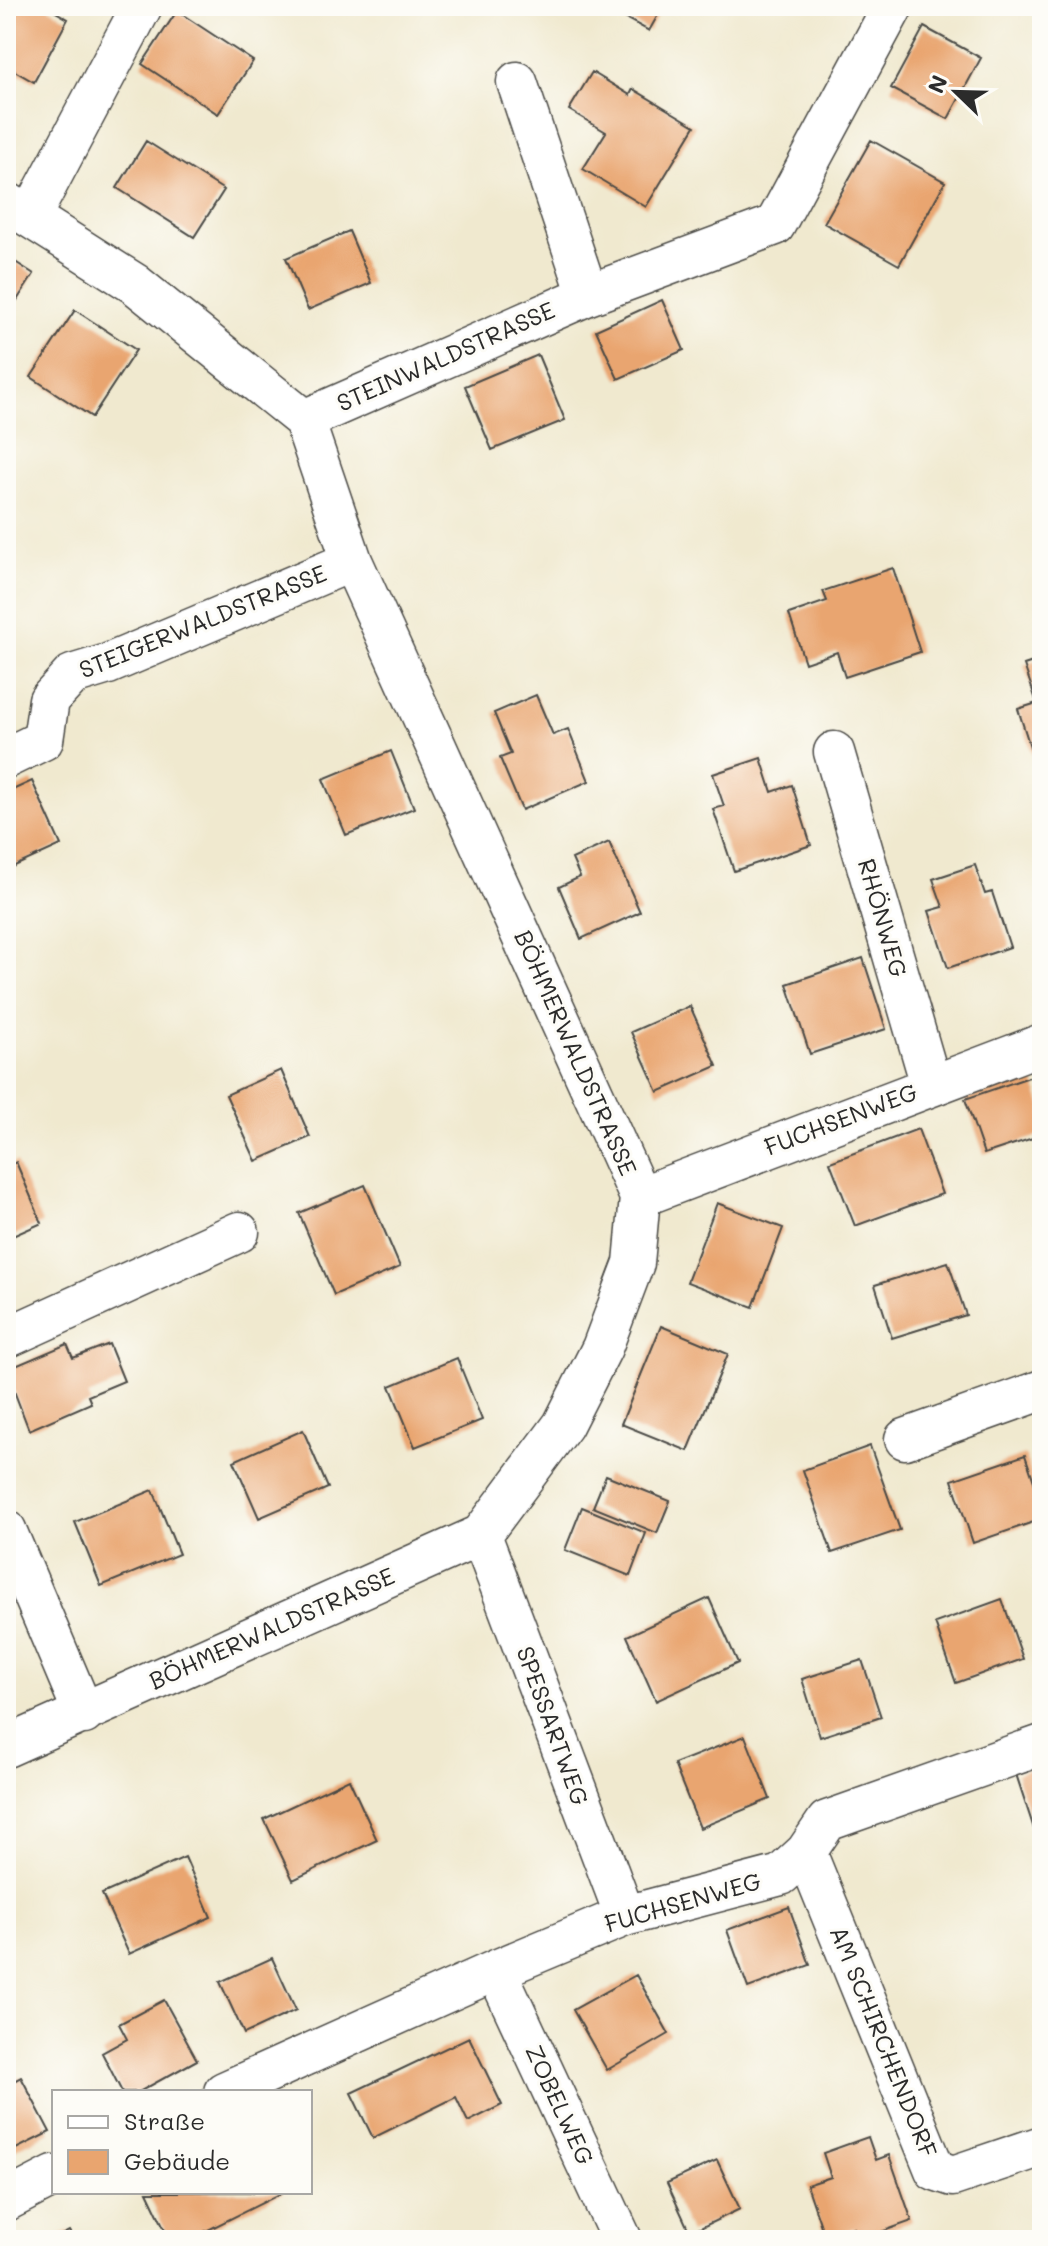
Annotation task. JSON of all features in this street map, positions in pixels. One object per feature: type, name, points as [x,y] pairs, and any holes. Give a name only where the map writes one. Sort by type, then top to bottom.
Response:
[{"type":"street","points":[[142,6],[18,209],[135,284],[304,420]]},
{"type":"street","name":"STEINWALDSTRASSE","points":[[304,420],[588,295],[775,225],[893,6]]},
{"type":"street","points":[[517,82],[588,295]]},
{"type":"street","name":"BÖHMERWALDSTRASSE","points":[[6,1747],[481,1535],[563,1425],[602,1348],[634,1263],[640,1197],[352,561],[304,420]]},
{"type":"street","name":"STEIGERWALDSTRASSE","points":[[6,758],[43,740],[49,700],[72,675],[108,664],[352,561]]},
{"type":"street","name":"RHÖNWEG","points":[[834,752],[931,1085]]},
{"type":"street","name":"FUCHSENWEG","points":[[640,1197],[1042,1044]]},
{"type":"street","points":[[6,1338],[239,1232]]},
{"type":"street","points":[[905,1439],[1042,1390]]},
{"type":"street","points":[[6,1530],[84,1714]]},
{"type":"street","name":"SPESSARTWEG","points":[[481,1535],[625,1916]]},
{"type":"street","name":"FUCHSENWEG","points":[[228,2090],[625,1916],[781,1875],[806,1852],[827,1821],[1042,1745]]},
{"type":"street","name":"AM SCHIRCHENDORF","points":[[806,1852],[935,2170],[953,2176],[1042,2146]]},
{"type":"street","name":"ZOBELWEG","points":[[496,1970],[622,2240]]},
{"type":"street","points":[[6,2201],[52,2177]]},
{"type":"building","points":[[6,6],[45,6],[68,19],[34,82],[6,66]]},
{"type":"building","points":[[603,6],[663,6],[649,31]]},
{"type":"building","points":[[177,11],[253,61],[218,114],[142,64]]},
{"type":"building","points":[[924,27],[981,58],[948,119],[891,88]]},
{"type":"building","points":[[592,72],[630,95],[633,89],[695,126],[646,207],[583,169],[606,132],[569,110]]},
{"type":"building","points":[[871,140],[945,182],[899,265],[824,223]]},
{"type":"building","points":[[146,141],[224,190],[194,237],[117,188]]},
{"type":"building","points":[[349,231],[371,283],[308,310],[286,258]]},
{"type":"building","points":[[6,256],[34,274],[6,317]]},
{"type":"building","points":[[662,300],[684,350],[618,379],[596,330]]},
{"type":"building","points":[[75,310],[136,350],[92,417],[31,377]]},
{"type":"building","points":[[538,355],[565,420],[492,450],[465,386]]},
{"type":"building","points":[[893,568],[920,652],[845,677],[837,652],[805,663],[789,614],[827,601],[823,591]]},
{"type":"building","points":[[1042,659],[1041,781],[1018,709],[1037,703],[1024,665]]},
{"type":"building","points":[[536,695],[553,735],[568,729],[589,781],[522,810],[500,758],[511,754],[494,713]]},
{"type":"building","points":[[391,751],[414,808],[346,835],[323,779]]},
{"type":"building","points":[[761,758],[772,792],[792,785],[811,845],[734,871],[713,809],[724,806],[713,774]]},
{"type":"building","points":[[32,781],[61,845],[6,870],[6,793]]},
{"type":"building","points":[[609,842],[640,912],[581,939],[559,887],[580,877],[572,859]]},
{"type":"building","points":[[975,865],[985,894],[992,892],[1010,947],[948,968],[929,911],[943,907],[933,879]]},
{"type":"building","points":[[863,958],[886,1029],[810,1054],[787,984]]},
{"type":"building","points":[[690,1006],[717,1066],[658,1092],[631,1032]]},
{"type":"building","points":[[281,1070],[310,1137],[256,1161],[226,1095]]},
{"type":"building","points":[[1032,1076],[1042,1106],[1042,1135],[984,1154],[965,1099]]},
{"type":"building","points":[[918,1129],[942,1194],[855,1226],[830,1162]]},
{"type":"building","points":[[16,1162],[42,1223],[6,1239],[6,1167]]},
{"type":"building","points":[[365,1185],[400,1267],[334,1295],[299,1213]]},
{"type":"building","points":[[717,1203],[783,1228],[753,1307],[687,1282]]},
{"type":"building","points":[[948,1262],[966,1315],[892,1338],[875,1285]]},
{"type":"building","points":[[661,1326],[728,1354],[688,1451],[621,1424]]},
{"type":"building","points":[[67,1344],[73,1358],[109,1344],[124,1381],[88,1396],[91,1403],[29,1430],[6,1370]]},
{"type":"building","points":[[457,1358],[482,1420],[415,1447],[390,1386]]},
{"type":"building","points":[[303,1430],[328,1488],[259,1518],[234,1461]]},
{"type":"building","points":[[870,1446],[900,1530],[832,1553],[803,1470]]},
{"type":"building","points":[[1025,1455],[1042,1505],[1042,1519],[973,1543],[952,1480]]},
{"type":"building","points":[[606,1475],[670,1501],[657,1533],[593,1507]]},
{"type":"building","points":[[153,1490],[179,1554],[101,1586],[75,1522]]},
{"type":"building","points":[[582,1507],[646,1533],[630,1576],[565,1550]]},
{"type":"building","points":[[709,1598],[738,1663],[656,1701],[627,1636]]},
{"type":"building","points":[[1002,1599],[1023,1659],[956,1683],[935,1623]]},
{"type":"building","points":[[862,1660],[881,1717],[820,1737],[802,1679]]},
{"type":"building","points":[[745,1736],[770,1799],[700,1828],[674,1764]]},
{"type":"building","points":[[1042,1765],[1042,1836],[1037,1838],[1016,1774]]},
{"type":"building","points":[[349,1779],[377,1840],[293,1880],[264,1819]]},
{"type":"building","points":[[185,1857],[211,1917],[129,1954],[102,1894]]},
{"type":"building","points":[[789,1907],[810,1965],[748,1988],[727,1930]]},
{"type":"building","points":[[272,1958],[296,2010],[244,2034],[220,1982]]},
{"type":"building","points":[[636,1975],[669,2034],[607,2070],[573,2010]]},
{"type":"building","points":[[164,2000],[197,2060],[143,2090],[121,2090],[102,2053],[127,2039],[119,2024]]},
{"type":"building","points":[[469,2037],[502,2105],[468,2122],[456,2097],[373,2138],[351,2093]]},
{"type":"building","points":[[21,2077],[50,2132],[6,2154],[6,2085]]},
{"type":"building","points":[[868,2137],[876,2160],[889,2155],[912,2221],[859,2240],[854,2228],[825,2238],[807,2185],[831,2177],[823,2153]]},
{"type":"building","points":[[717,2160],[740,2209],[690,2233],[667,2183]]},
{"type":"building","points":[[148,2194],[280,2194],[188,2240],[170,2240]]},
{"type":"building","points":[[69,2231],[74,2240],[52,2240]]}]
